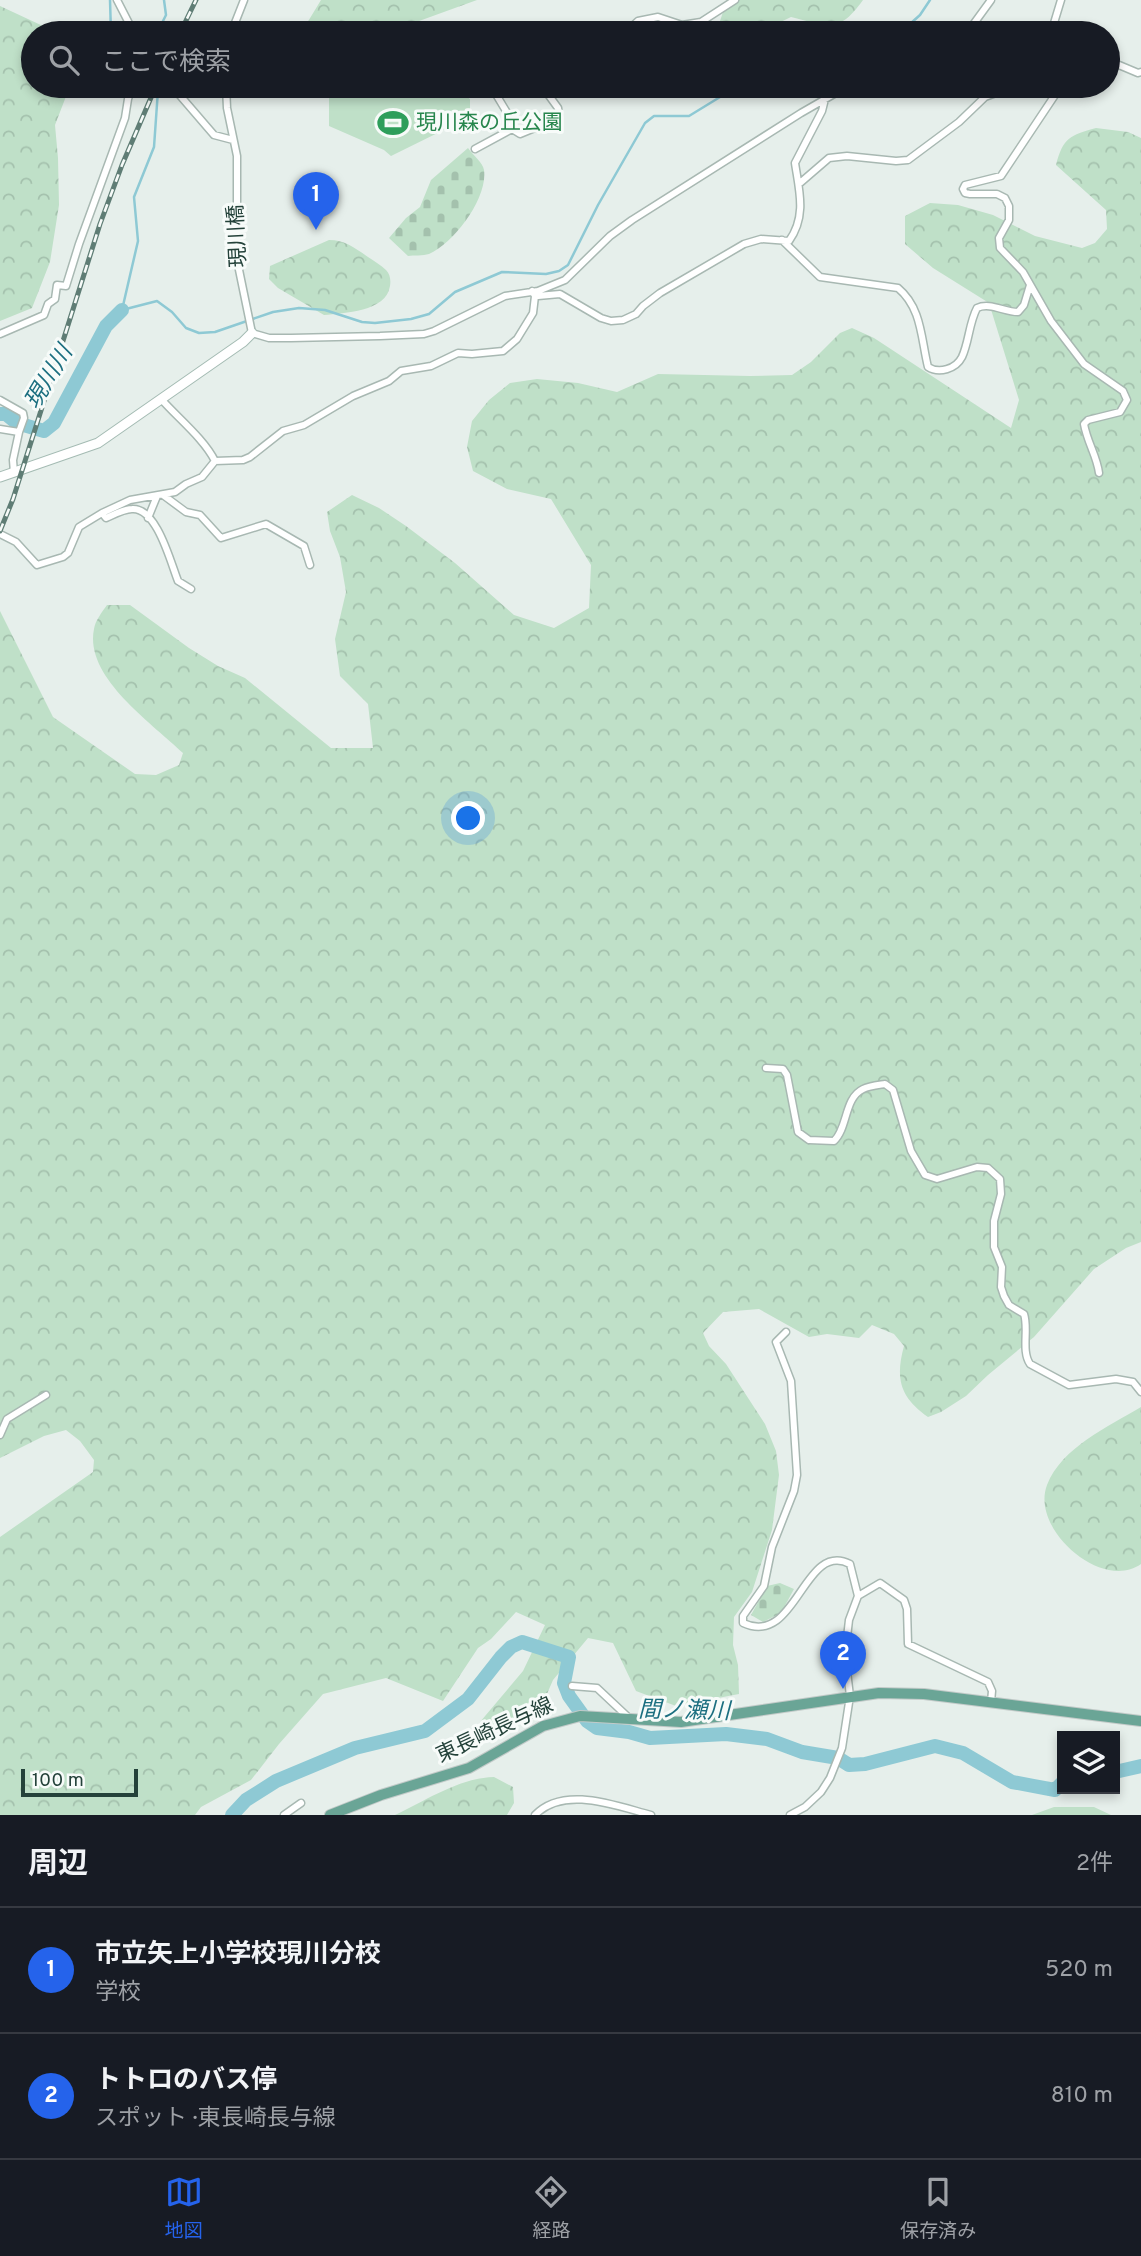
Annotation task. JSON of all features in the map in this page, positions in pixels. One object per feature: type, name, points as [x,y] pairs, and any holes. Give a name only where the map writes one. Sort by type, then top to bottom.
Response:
[{"type":"main road","name":"東長崎長与線","points":[[330,1815],[380,1795],[469,1768],[526,1735],[561,1720],[579,1716],[681,1722],[850,1696],[901,1693],[1141,1721]]},
{"type":"street","points":[[117,0],[128,21]]},
{"type":"street","points":[[236,21],[244,0]]},
{"type":"street","points":[[703,21],[735,0]]},
{"type":"street","points":[[976,21],[991,0]]},
{"type":"street","points":[[1055,21],[1061,0]]},
{"type":"street","points":[[638,21],[658,17],[670,21]]},
{"type":"street","points":[[1120,65],[1141,72]]},
{"type":"street","points":[[0,334],[44,314],[48,304],[54,299],[57,285],[66,286],[125,118],[128,98]]},
{"type":"street","points":[[182,98],[214,135],[233,140]]},
{"type":"street","name":"現川橋","points":[[226,98],[237,156],[237,260],[251,329]]},
{"type":"street","points":[[498,98],[509,116],[512,128],[520,134],[554,120],[559,115],[551,98]]},
{"type":"street","points":[[800,183],[829,158],[848,156],[908,160],[959,122],[984,98]]},
{"type":"street","points":[[1053,98],[1000,176],[964,185],[962,189],[965,193],[997,194],[1005,198],[1009,206],[1009,220],[999,238],[1000,248],[1023,272],[1051,321],[1084,364],[1123,391],[1126,400],[1121,412],[1088,420],[1084,424],[1085,434],[1097,459],[1099,473]]},
{"type":"street","points":[[535,291],[538,296],[560,294],[601,318],[623,320],[636,314],[660,293],[726,252],[761,239],[789,241],[796,232],[801,208],[796,163],[822,111],[825,99]]},
{"type":"street","points":[[0,477],[98,443],[243,342],[251,329],[269,338],[424,334],[505,296],[535,291],[565,280],[610,236],[632,220],[825,99]]},
{"type":"street","points":[[475,149],[512,128]]},
{"type":"street","points":[[782,240],[820,277],[898,288],[908,296],[923,335],[928,367],[933,370],[953,366],[962,358],[967,333],[977,308],[984,305],[1018,312],[1024,305],[1030,285]]},
{"type":"street","points":[[0,534],[16,542],[37,565],[63,557],[68,553],[79,527],[120,503],[175,492],[202,477],[215,461],[243,460],[250,457],[283,431],[304,425],[353,396],[390,381],[401,371],[431,366],[458,353],[503,351],[525,329],[533,313],[535,291]]},
{"type":"street","points":[[0,400],[23,412],[24,418],[13,460],[14,472]]},
{"type":"street","points":[[162,400],[204,443],[215,461]]},
{"type":"street","points":[[0,429],[19,431]]},
{"type":"street","points":[[148,518],[160,495]]},
{"type":"street","points":[[160,495],[186,512],[201,515],[221,538],[266,524],[303,546],[310,565]]},
{"type":"street","points":[[102,513],[106,518],[132,508],[141,511],[164,541],[178,581],[191,589]]},
{"type":"street","points":[[766,1068],[783,1069],[788,1075],[798,1132],[809,1140],[834,1141],[839,1136],[853,1097],[863,1088],[885,1084],[893,1090],[911,1151],[925,1175],[937,1179],[977,1167],[988,1168],[1000,1179],[1001,1194],[994,1222],[994,1247],[1002,1267],[1001,1287],[1009,1305],[1024,1314],[1027,1324],[1027,1359],[1030,1364],[1069,1385],[1116,1379],[1133,1382],[1141,1392]]},
{"type":"street","points":[[786,1332],[776,1342],[791,1381],[797,1475],[794,1491],[772,1548],[764,1586],[743,1616],[743,1623],[753,1628],[772,1624],[786,1615],[795,1596],[820,1567],[831,1562],[850,1563],[858,1596],[849,1620],[845,1655],[850,1696],[842,1748],[831,1778],[815,1798],[790,1815]]},
{"type":"street","points":[[0,1435],[7,1419],[46,1395]]},
{"type":"street","points":[[858,1596],[880,1583],[904,1600],[907,1609],[908,1644],[988,1682],[992,1691],[991,1702]]},
{"type":"street","points":[[572,1686],[597,1688],[629,1718]]},
{"type":"street","points":[[535,1815],[547,1806],[565,1800],[589,1800],[651,1815]]},
{"type":"street","points":[[284,1815],[301,1803]]},
{"type":"green space","points":[[321,0],[477,0],[419,21],[308,21]]},
{"type":"green space","points":[[727,0],[863,0],[842,21],[806,21],[791,17],[783,21],[720,21]]},
{"type":"green space","points":[[0,6],[32,21],[21,21],[21,98],[65,98],[55,125],[59,205],[50,262],[32,308],[0,321]]},
{"type":"green space","name":"現川森の丘公園","points":[[329,98],[470,99],[470,117],[391,156],[384,150],[329,126]]},
{"type":"green space","points":[[1096,128],[1128,132],[1141,138],[1141,1242],[1126,1248],[1094,1269],[1034,1337],[966,1396],[928,1417],[911,1402],[902,1386],[900,1368],[904,1346],[894,1334],[872,1325],[859,1338],[827,1334],[809,1337],[759,1309],[723,1312],[703,1333],[709,1346],[726,1364],[765,1424],[776,1451],[779,1475],[772,1530],[752,1592],[734,1617],[733,1645],[738,1665],[739,1694],[676,1706],[636,1691],[613,1643],[588,1638],[553,1680],[537,1717],[489,1736],[480,1722],[523,1671],[545,1625],[516,1612],[491,1639],[478,1648],[443,1701],[386,1678],[323,1694],[251,1780],[201,1807],[195,1815],[0,1815],[0,1537],[93,1472],[94,1460],[80,1441],[66,1430],[44,1436],[0,1458],[0,611],[53,717],[135,774],[156,775],[179,765],[183,753],[123,698],[99,664],[94,647],[94,629],[107,605],[130,605],[189,648],[218,666],[245,678],[331,748],[373,748],[368,704],[340,676],[335,639],[346,592],[340,557],[330,531],[327,512],[352,495],[379,508],[455,563],[514,615],[554,628],[589,608],[591,565],[551,499],[507,489],[473,471],[467,447],[472,421],[489,400],[510,383],[537,379],[578,383],[617,392],[658,374],[792,375],[811,362],[840,333],[852,328],[874,338],[1011,428],[1019,400],[989,303],[933,268],[905,244],[905,216],[930,203],[958,205],[993,215],[1035,236],[1082,248],[1095,243],[1107,229],[1106,210],[1056,165],[1069,139]]},
{"type":"green space","points":[[468,148],[484,170],[481,193],[475,206],[458,230],[439,248],[427,255],[408,256],[389,238],[406,218],[420,207],[431,180]]},
{"type":"green space","points":[[329,240],[350,245],[387,272],[390,286],[381,301],[363,310],[324,315],[278,288],[269,279],[270,266]]},
{"type":"green space","points":[[1141,1407],[1141,1564],[1125,1570],[1107,1570],[1073,1552],[1059,1537],[1049,1520],[1045,1502],[1047,1485],[1063,1460],[1087,1439]]},
{"type":"green space","points":[[780,1583],[794,1589],[781,1613],[763,1622],[751,1615],[767,1586]]},
{"type":"green space","points":[[494,1777],[513,1787],[514,1803],[507,1815],[395,1815],[468,1781]]},
{"type":"green space","points":[[1054,1807],[1094,1807],[1111,1815],[1032,1815]]},
{"type":"waterway","points":[[110,0],[111,21]]},
{"type":"waterway","points":[[163,21],[166,15],[164,0]]},
{"type":"waterway","points":[[913,21],[930,0]]},
{"type":"waterway","points":[[157,98],[154,147],[134,197],[138,241],[122,310],[157,301],[172,312],[186,328],[199,333],[215,332],[273,312],[299,308],[325,310],[362,322],[411,319],[429,314],[455,292],[502,272],[546,274],[559,271],[568,265],[598,205],[645,123],[654,116],[689,116],[718,98]]},
{"type":"waterway","name":"現川川","points":[[0,414],[6,414],[17,423],[44,431],[54,423],[106,326],[122,310]]},
{"type":"waterway","name":"間ノ瀬川","points":[[232,1815],[246,1800],[276,1781],[355,1748],[425,1731],[468,1699],[501,1657],[511,1647],[522,1642],[569,1657],[564,1683],[569,1696],[587,1721],[597,1728],[650,1738],[726,1734],[767,1739],[802,1752],[838,1758],[849,1765],[865,1764],[935,1746],[963,1753],[1012,1782],[1055,1790],[1057,1788]]},
{"type":"waterway","name":"間ノ瀬川","points":[[1120,1771],[1141,1766]]},
{"type":"railway","points":[[186,21],[196,0]]},
{"type":"railway","points":[[0,531],[13,499],[100,224],[151,98]]},
{"type":"place","name":"現川森の丘公園","points":[[393,123]]},
{"type":"place","name":"市立矢上小学校現川分校","points":[[316,230]]},
{"type":"place","name":"トトロのバス停","points":[[843,1689]]}]
